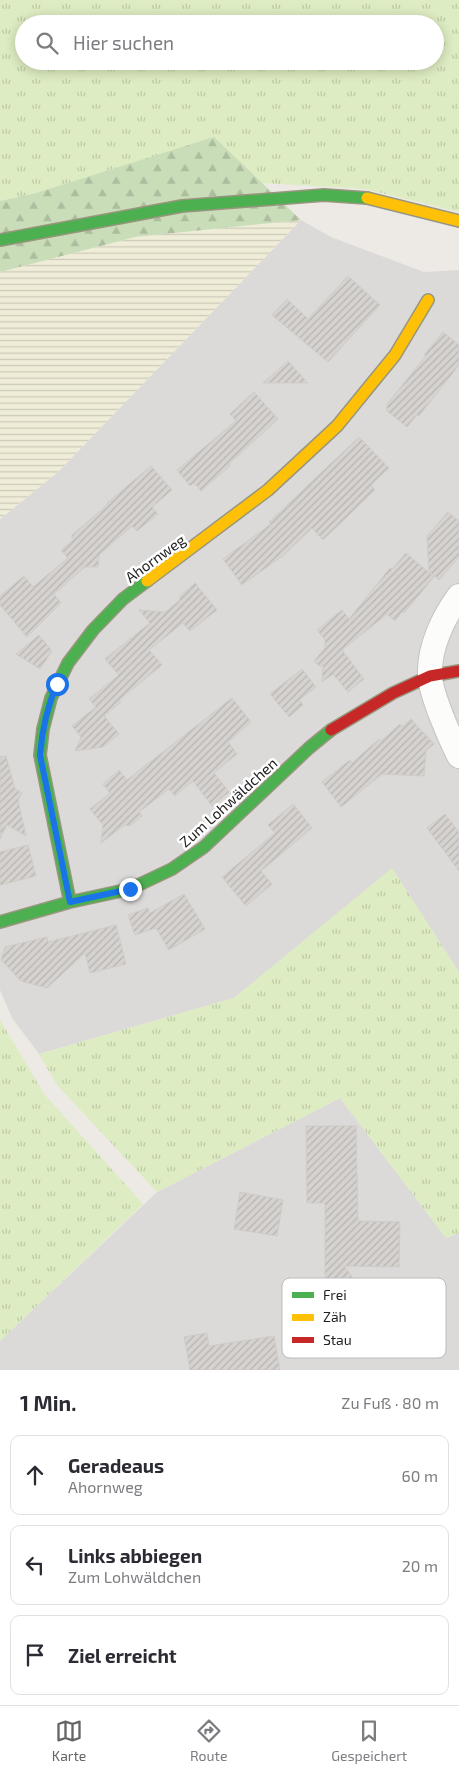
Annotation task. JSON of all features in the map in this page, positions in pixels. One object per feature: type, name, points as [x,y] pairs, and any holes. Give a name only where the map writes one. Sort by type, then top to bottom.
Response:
[{"type":"street","points":[[0,240],[182,206],[324,194],[364,197],[459,221]]},
{"type":"street","name":"Ahornweg","points":[[70,902],[40,755],[43,729],[51,698],[68,663],[94,630],[123,600],[268,490],[336,426],[395,355],[428,300]]},
{"type":"street","points":[[459,596],[442,621],[434,648],[430,676],[437,703],[459,756]]},
{"type":"street","name":"Zum Lohwäldchen","points":[[0,922],[70,902],[130,889],[151,880],[188,859],[224,829],[298,758],[331,730],[393,693],[430,676],[459,670]]},
{"type":"shaded area","points":[[301,220],[331,237],[424,272],[459,270],[459,972],[392,869],[234,998],[39,1054],[12,1018],[0,990],[0,519],[58,472]]},
{"type":"shaded area","points":[[301,220],[58,472],[0,519],[0,272],[135,237]]},
{"type":"shaded area","points":[[340,1098],[446,1238],[459,1233],[459,1370],[0,1370],[0,1341],[157,1192]]},
{"type":"green space","points":[[0,0],[459,0],[459,212],[365,189],[262,183],[214,138],[36,193],[0,201]]},
{"type":"green space","points":[[214,137],[301,220],[135,237],[0,272],[0,201],[36,193]]},
{"type":"green space","points":[[392,868],[459,972],[459,1233],[446,1238],[340,1098],[157,1192],[57,1085],[39,1054],[234,998]]},
{"type":"green space","points":[[0,1020],[45,1095],[143,1204],[0,1341]]},
{"type":"building","points":[[348,276],[380,305],[328,362],[272,315],[287,299],[308,319]]},
{"type":"building","points":[[443,332],[459,345],[459,365],[419,416],[417,415],[407,427],[387,411],[387,404]]},
{"type":"building","points":[[288,361],[308,383],[263,383]]},
{"type":"building","points":[[254,392],[278,419],[229,464],[230,466],[201,491],[194,483],[190,486],[177,470],[236,421],[230,414]]},
{"type":"building","points":[[359,437],[389,468],[371,485],[375,490],[323,540],[312,528],[284,555],[242,585],[223,559],[271,524],[269,522]]},
{"type":"building","points":[[151,466],[172,490],[152,507],[158,514],[137,531],[132,526],[99,555],[98,567],[85,567],[54,594],[61,603],[27,637],[0,605],[0,596],[24,576],[33,587],[68,558],[61,550],[74,539],[71,536]]},
{"type":"building","points":[[448,512],[459,521],[459,557],[439,580],[429,571],[427,536]]},
{"type":"building","points":[[406,553],[434,577],[395,621],[387,614],[342,650],[364,679],[348,692],[333,674],[322,682],[323,664],[320,667],[314,661],[325,648],[325,640],[317,630],[342,610],[349,619],[390,568],[392,569]]},
{"type":"building","points":[[195,583],[217,610],[190,631],[183,623],[149,650],[162,665],[119,700],[121,702],[104,716],[119,734],[103,747],[75,751],[81,737],[72,726],[96,707],[89,699],[119,675],[105,659],[150,623],[139,610],[165,612],[180,600],[180,596]]},
{"type":"building","points":[[39,635],[52,651],[40,669],[16,654]]},
{"type":"building","points":[[302,669],[316,687],[299,700],[303,705],[289,717],[270,694]]},
{"type":"building","points":[[232,698],[251,722],[228,742],[237,754],[214,773],[229,792],[212,806],[193,781],[175,796],[169,789],[139,812],[142,816],[130,826],[124,825],[101,843],[103,825],[90,809],[110,793],[103,784],[119,770],[127,780]]},
{"type":"building","points":[[411,719],[434,744],[426,751],[424,776],[382,774],[341,807],[322,782],[350,760],[352,763],[379,739],[381,741],[400,724],[402,727]]},
{"type":"building","points":[[6,756],[15,789],[22,793],[18,800],[26,836],[7,825],[0,839],[0,757]]},
{"type":"building","points":[[293,804],[312,828],[261,871],[272,884],[246,906],[222,877],[275,833],[268,825]]},
{"type":"building","points":[[445,814],[459,832],[459,871],[427,828]]},
{"type":"building","points":[[28,845],[36,876],[0,885],[0,852]]},
{"type":"building","points":[[184,894],[205,929],[169,950],[156,928],[135,935],[128,915],[148,908],[150,913]]},
{"type":"building","points":[[116,925],[126,964],[90,973],[85,953],[47,988],[21,981],[1,960],[5,947],[47,937],[48,942]]},
{"type":"building","points":[[306,1126],[356,1126],[358,1221],[400,1222],[399,1267],[344,1266],[353,1278],[325,1278],[325,1203],[307,1203]]},
{"type":"building","points":[[240,1192],[283,1200],[277,1236],[234,1229]]},
{"type":"building","points":[[207,1333],[209,1346],[274,1336],[280,1370],[190,1370],[184,1337]]},
{"type":"traffic: fast","points":[[0,240],[182,206],[324,195],[367,198]]},
{"type":"traffic: fast","points":[[70,902],[40,755],[43,729],[51,698],[68,663],[93,630],[123,599],[147,581]]},
{"type":"traffic: fast","points":[[0,922],[70,902],[130,889],[172,869],[204,847],[309,748],[331,730]]},
{"type":"traffic: slow","points":[[367,198],[459,221]]},
{"type":"traffic: slow","points":[[147,581],[268,490],[337,426],[395,355],[428,300]]},
{"type":"traffic: jam","points":[[331,730],[393,693],[430,676],[459,671]]},
{"type":"route","points":[[57,684],[47,712],[41,739],[40,755],[70,902],[130,889]]}]
